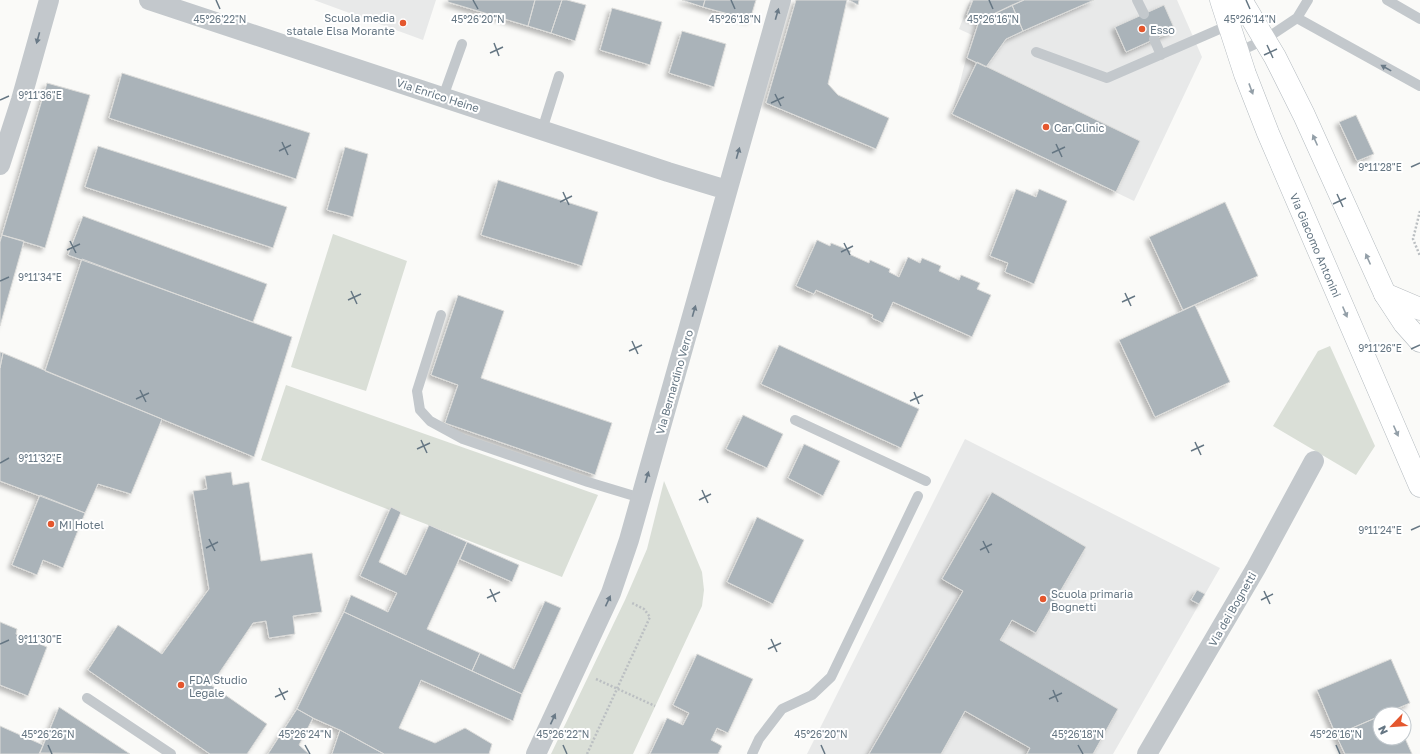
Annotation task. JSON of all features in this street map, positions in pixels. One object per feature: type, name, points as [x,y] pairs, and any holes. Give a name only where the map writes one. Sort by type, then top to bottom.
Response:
[{"type":"main road","name":"Via Giacomo Antonini","points":[[1221,0],[1238,52],[1268,133],[1420,486]]},
{"type":"main road","points":[[1241,0],[1304,115],[1385,294],[1404,323],[1420,341]]},
{"type":"main road","points":[[1385,294],[1420,309]]},
{"type":"street","points":[[0,165],[21,100],[49,0]]},
{"type":"street","name":"Via Enrico Heine","points":[[149,0],[727,190]]},
{"type":"street","name":"Via Bernardino Verro","points":[[536,754],[611,593],[629,540],[782,0]]},
{"type":"street","name":"Via dei Bognetti","points":[[1147,754],[1256,568],[1314,462]]},
{"type":"lane","points":[[1137,0],[1144,14]]},
{"type":"lane","points":[[1238,52],[1264,40],[1297,18],[1308,0]]},
{"type":"lane","points":[[1387,0],[1420,18]]},
{"type":"lane","points":[[1297,18],[1420,86]]},
{"type":"lane","points":[[1036,52],[1107,78],[1229,25]]},
{"type":"lane","points":[[1154,39],[1161,55]]},
{"type":"lane","points":[[443,97],[462,44]]},
{"type":"lane","points":[[542,130],[559,76]]},
{"type":"lane","points":[[440,315],[417,391],[420,410],[430,420],[463,439],[588,482],[641,498]]},
{"type":"lane","points":[[796,420],[926,481]]},
{"type":"lane","points":[[752,754],[759,739],[782,709],[812,695],[831,677],[918,496]]},
{"type":"lane","points":[[88,698],[171,754]]},
{"type":"path","points":[[1420,211],[1413,240],[1420,256]]},
{"type":"path","points":[[587,754],[650,616],[644,609],[631,603]]},
{"type":"path","points":[[596,679],[655,706]]},
{"type":"shaded area","name":"Scuola media statale Elsa Morante","points":[[314,0],[436,0],[423,40]]},
{"type":"shaded area","points":[[970,0],[1177,0],[1202,57],[1134,201],[952,114],[972,35],[959,29]]},
{"type":"shaded area","points":[[333,234],[407,261],[366,391],[291,367]]},
{"type":"shaded area","points":[[1330,346],[1375,446],[1356,475],[1273,426],[1318,351]]},
{"type":"shaded area","points":[[286,385],[598,495],[562,577],[261,460]]},
{"type":"shaded area","name":"Scuola primaria Bognetti","points":[[965,439],[1220,568],[1113,754],[807,754]]},
{"type":"shaded area","points":[[664,481],[702,572],[704,590],[702,606],[633,754],[551,754],[625,600],[647,549]]},
{"type":"building","points":[[448,0],[535,0],[528,26],[448,2]]},
{"type":"building","points":[[535,0],[562,0],[551,33],[528,26]]},
{"type":"building","points":[[562,0],[586,5],[575,41],[551,33]]},
{"type":"building","points":[[682,0],[705,0],[703,7]]},
{"type":"building","points":[[705,0],[756,0],[750,20],[703,7]]},
{"type":"building","points":[[796,0],[847,0],[828,84],[838,95],[889,118],[876,149],[766,103]]},
{"type":"building","points":[[849,0],[859,0],[858,5]]},
{"type":"building","points":[[973,0],[1024,0],[979,21],[967,15]]},
{"type":"building","points":[[1024,0],[1094,0],[1023,31],[1012,5]]},
{"type":"building","points":[[1012,5],[1023,31],[1006,39],[986,67],[967,58],[979,21]]},
{"type":"building","points":[[1164,5],[1175,30],[1126,52],[1115,27]]},
{"type":"building","points":[[612,8],[662,22],[650,65],[600,50]]},
{"type":"building","points":[[682,31],[726,44],[714,87],[669,73]]},
{"type":"building","name":"Car Clinic","points":[[977,62],[1140,141],[1116,192],[952,114]]},
{"type":"building","points":[[122,73],[310,133],[296,179],[109,118]]},
{"type":"building","points":[[47,83],[90,95],[45,248],[2,235]]},
{"type":"building","points":[[1356,115],[1374,154],[1357,161],[1339,122]]},
{"type":"building","points":[[98,146],[287,207],[273,248],[85,187]]},
{"type":"building","points":[[345,147],[368,154],[353,217],[327,210]]},
{"type":"building","points":[[498,180],[598,212],[582,266],[481,235]]},
{"type":"building","points":[[1016,189],[1036,197],[1039,189],[1067,201],[1034,284],[1005,272],[1008,263],[990,256]]},
{"type":"building","points":[[1225,202],[1258,276],[1183,310],[1149,237]]},
{"type":"building","points":[[83,216],[267,284],[253,322],[68,255]]},
{"type":"building","points":[[2,235],[24,241],[0,326],[0,242]]},
{"type":"building","points":[[817,240],[830,246],[831,243],[851,251],[849,254],[869,263],[870,260],[890,269],[889,272],[899,277],[908,257],[920,263],[922,258],[941,266],[939,271],[959,280],[961,275],[980,283],[977,289],[991,295],[972,337],[893,302],[883,323],[872,318],[873,315],[816,290],[814,294],[796,286]]},
{"type":"building","points":[[82,259],[292,337],[254,457],[45,371]]},
{"type":"building","points":[[458,295],[504,311],[481,378],[612,423],[595,475],[445,423],[458,385],[431,375]]},
{"type":"building","points":[[1195,305],[1230,382],[1155,417],[1119,340]]},
{"type":"building","points":[[779,345],[919,409],[901,448],[761,384]]},
{"type":"building","points":[[0,352],[3,353],[0,368]]},
{"type":"building","points":[[3,353],[162,419],[131,494],[98,484],[85,513],[0,481],[0,368]]},
{"type":"building","points":[[743,415],[783,434],[767,468],[726,449]]},
{"type":"building","points":[[804,444],[840,461],[823,496],[788,478]]},
{"type":"building","points":[[231,472],[233,485],[249,482],[261,561],[312,553],[322,612],[293,616],[295,634],[269,638],[266,621],[253,623],[211,685],[267,724],[247,754],[210,754],[88,670],[118,625],[162,654],[209,589],[193,491],[207,489],[205,476]]},
{"type":"building","points":[[992,492],[1086,547],[1036,633],[1012,620],[1000,640],[1118,709],[1093,754],[1027,754],[1030,748],[965,711],[941,754],[869,754],[963,591],[942,579]]},
{"type":"building","points":[[40,495],[85,513],[63,568],[43,560],[37,575],[12,565]]},
{"type":"building","points":[[391,507],[401,512],[379,562],[406,575],[429,525],[467,542],[427,629],[480,653],[472,671],[344,612],[351,595],[388,612],[397,593],[360,576]]},
{"type":"building","points":[[757,517],[804,540],[773,604],[727,582]]},
{"type":"building","points":[[467,542],[519,565],[512,582],[460,559]]},
{"type":"building","points":[[1197,590],[1205,594],[1199,604],[1191,600]]},
{"type":"building","points":[[545,601],[561,608],[522,694],[472,671],[480,653],[514,669]]},
{"type":"building","points":[[344,612],[522,694],[513,721],[421,680],[399,728],[435,743],[465,728],[492,744],[489,754],[384,754],[297,709]]},
{"type":"building","points":[[0,622],[17,629],[16,634],[47,647],[28,696],[0,685]]},
{"type":"building","points":[[697,654],[753,679],[728,733],[717,728],[711,740],[722,746],[718,754],[650,754],[667,718],[683,725],[689,713],[673,705]]},
{"type":"building","points":[[1391,659],[1410,703],[1403,706],[1372,706],[1372,719],[1336,735],[1317,690]]},
{"type":"building","points":[[59,707],[130,754],[40,753]]},
{"type":"building","points":[[297,709],[313,718],[299,745],[309,754],[268,754]]},
{"type":"building","points":[[1372,719],[1372,746],[1408,746],[1412,754],[1345,754],[1336,735]]},
{"type":"building","points":[[0,726],[43,745],[39,754],[0,754]]},
{"type":"building","points":[[340,730],[384,754],[332,754]]},
{"type":"place","name":"Scuola media statale Elsa Morante","points":[[403,23]]},
{"type":"place","name":"Esso","points":[[1142,29]]},
{"type":"place","name":"Car Clinic","points":[[1046,127]]},
{"type":"place","name":"MI Hotel","points":[[51,524]]},
{"type":"place","name":"Scuola primaria Bognetti","points":[[1043,599]]},
{"type":"place","name":"FDA Studio Legale","points":[[181,685]]}]
